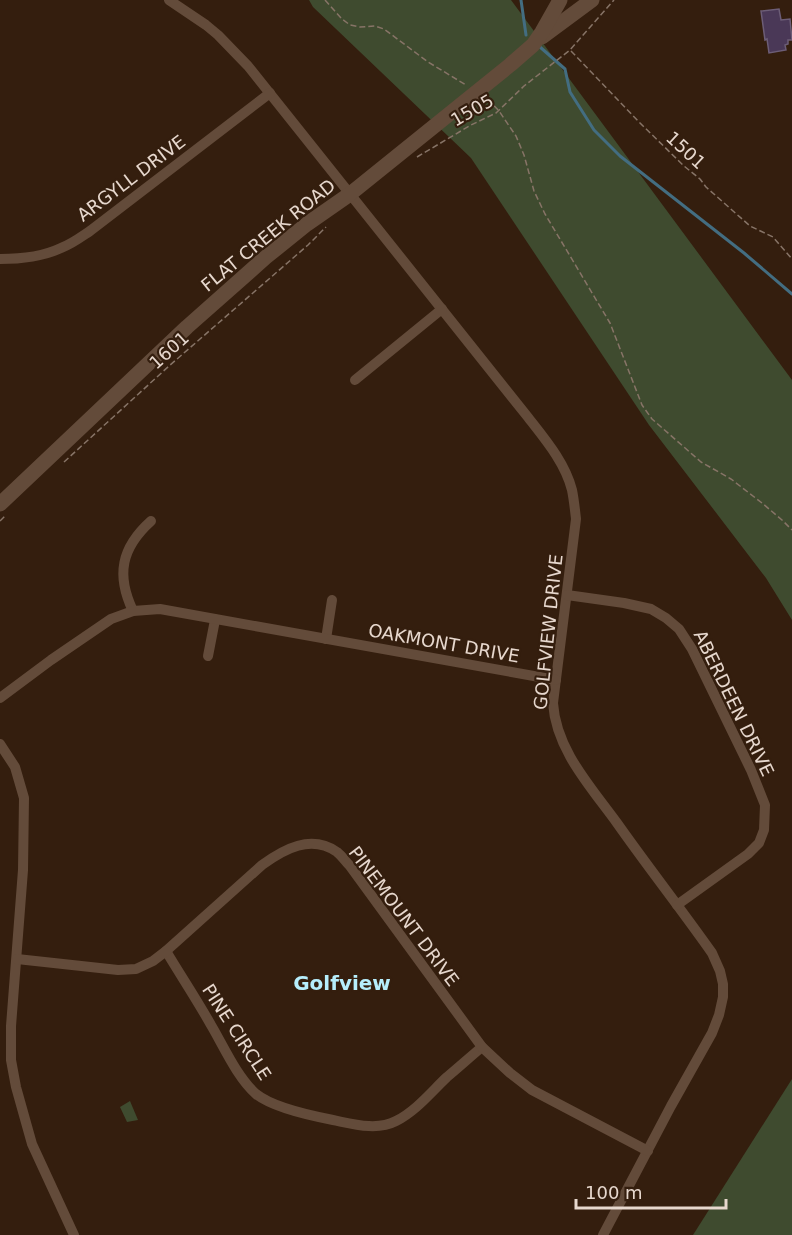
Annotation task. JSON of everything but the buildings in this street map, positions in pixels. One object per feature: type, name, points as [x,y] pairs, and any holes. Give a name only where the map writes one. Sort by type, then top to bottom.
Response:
[{"type":"street","name":"GOLFVIEW DRIVE","points":[[168,0],[206,25],[248,66],[527,416],[553,451],[572,489],[576,519],[553,703],[557,727],[566,750],[629,841],[712,952],[723,984],[720,1015],[712,1033],[604,1234]]},
{"type":"street","name":"FLAT CREEK ROAD","points":[[4,508],[187,327],[266,257],[307,224],[350,194],[532,45],[560,0]]},
{"type":"street","points":[[532,45],[592,0]]},
{"type":"street","name":"ARGYLL DRIVE","points":[[0,259],[19,259],[49,253],[75,241],[270,93]]},
{"type":"street","points":[[355,380],[442,309]]},
{"type":"street","points":[[133,611],[126,596],[123,576],[128,549],[140,530],[151,521]]},
{"type":"street","name":"ABERDEEN DRIVE","points":[[567,595],[651,609],[679,629],[692,649],[762,797],[765,819],[759,843],[748,854],[678,905]]},
{"type":"street","points":[[326,639],[332,600]]},
{"type":"street","name":"OAKMONT DRIVE","points":[[0,698],[111,619],[133,611],[160,609],[556,680]]},
{"type":"street","points":[[208,656],[215,620]]},
{"type":"street","points":[[0,744],[15,767],[24,798],[23,878],[11,1026],[11,1060],[32,1144],[74,1235]]},
{"type":"street","name":"PINEMOUNT DRIVE","points":[[17,959],[118,970],[136,969],[153,961],[166,951],[276,855],[288,848],[303,844],[322,845],[337,852],[350,866],[482,1047],[510,1074],[532,1090],[648,1151]]},
{"type":"street","name":"PINE CIRCLE","points":[[166,951],[229,1058],[256,1094],[267,1101],[316,1117],[353,1124],[381,1126],[394,1122],[428,1097],[482,1047]]},
{"type":"path","points":[[325,0],[350,25],[375,26],[384,29],[428,62],[490,100],[516,136],[534,191],[545,214],[610,322],[642,405],[652,419],[701,462],[731,479],[783,520],[792,530]]},
{"type":"path","name":"1505","points":[[412,160],[457,132],[499,111],[524,86],[570,50],[614,0]]},
{"type":"path","name":"1501","points":[[570,50],[706,187],[750,226],[773,237],[792,260]]},
{"type":"path","name":"1601","points":[[58,467],[331,222]]},
{"type":"path","points":[[0,521],[4,508]]},
{"type":"green space","points":[[309,0],[511,0],[792,380],[792,620],[766,578],[649,425],[471,158],[313,7]]},
{"type":"green space","points":[[792,1079],[792,1235],[693,1235]]},
{"type":"green space","points":[[130,1101],[138,1120],[127,1122],[120,1107]]},
{"type":"waterway","points":[[521,0],[526,35]]},
{"type":"waterway","points":[[540,47],[565,69],[570,92],[594,130],[620,156],[744,253],[792,294]]},
{"type":"district","name":"Golfview","points":[[342,983]]}]
